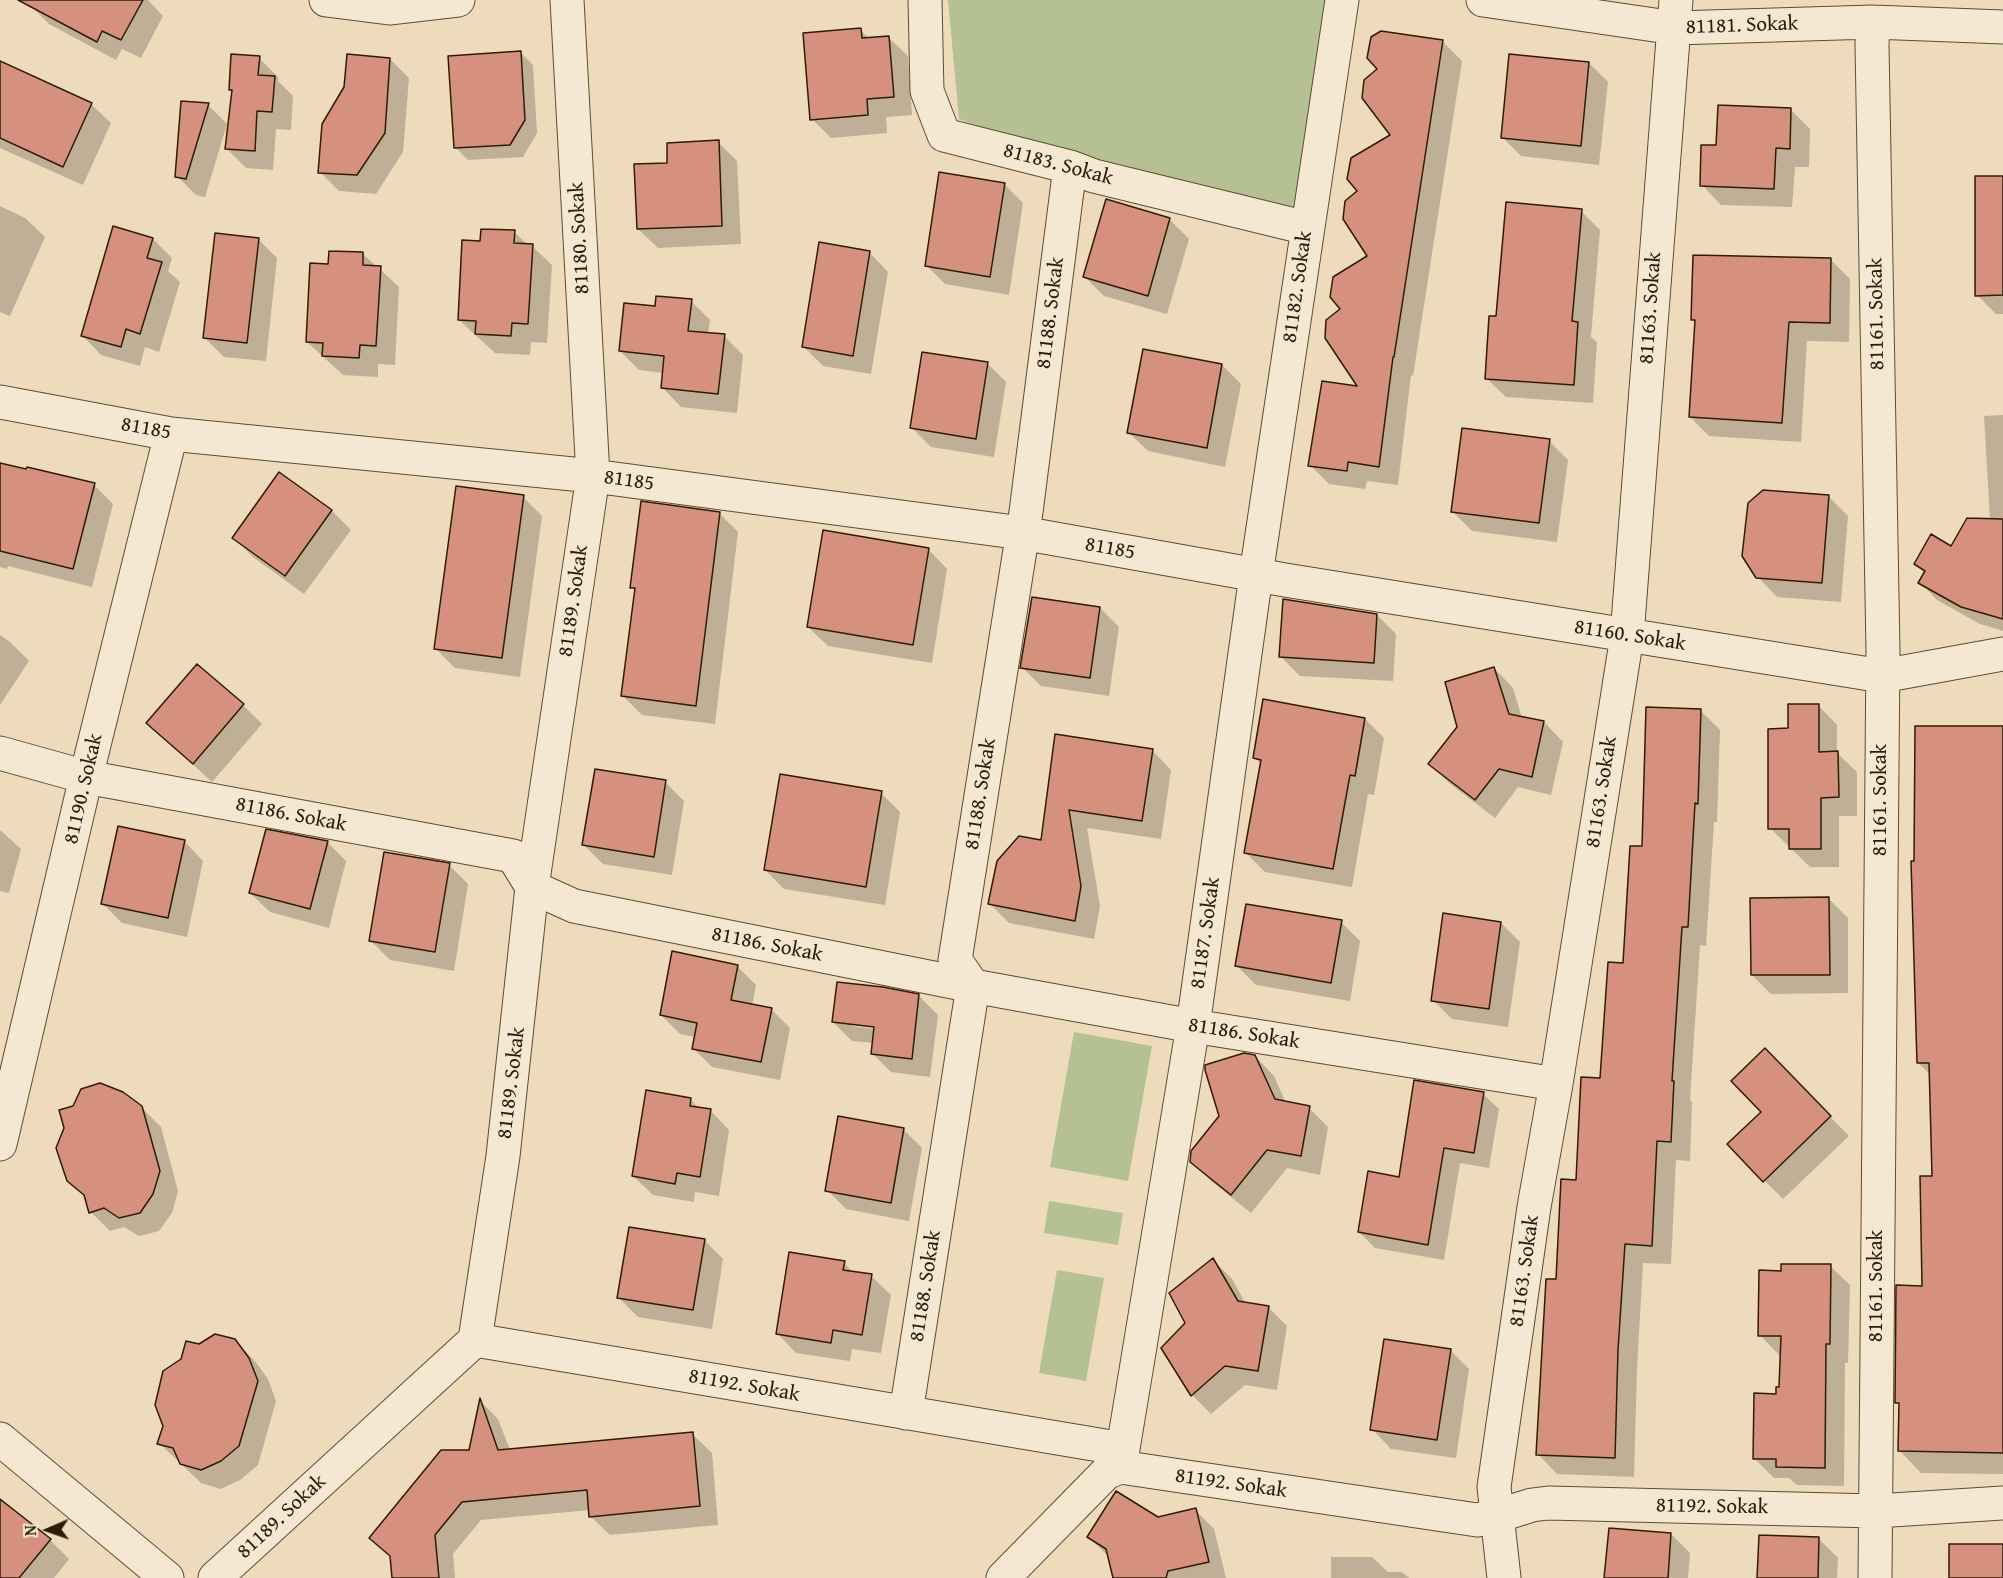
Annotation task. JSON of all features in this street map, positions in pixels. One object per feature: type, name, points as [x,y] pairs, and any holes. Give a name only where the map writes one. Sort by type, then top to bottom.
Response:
[{"type":"street","points":[[326,0],[389,8],[458,0]]},
{"type":"street","name":"81180. Sokak","points":[[567,0],[593,476]]},
{"type":"street","name":"81183. Sokak","points":[[926,0],[927,91],[944,135],[1070,167],[1094,176],[1307,228]]},
{"type":"street","name":"81182. Sokak","points":[[1256,575],[1342,0]]},
{"type":"street","name":"81181. Sokak","points":[[1483,0],[1675,14],[2003,27]]},
{"type":"street","name":"81163. Sokak","points":[[1504,1578],[1494,1488],[1534,1208],[1556,1084],[1627,636],[1675,14]]},
{"type":"street","name":"81161. Sokak","points":[[1873,22],[1882,676],[1875,1578]]},
{"type":"street","name":"81188. Sokak","points":[[906,1413],[973,986],[955,960],[1022,533],[1070,167]]},
{"type":"street","name":"81185","points":[[0,402],[171,434],[593,476],[1022,533],[1256,575]]},
{"type":"street","name":"81190. Sokak","points":[[0,1144],[86,777],[171,434]]},
{"type":"street","name":"81189. Sokak","points":[[215,1578],[475,1340],[503,1156],[532,887],[593,476]]},
{"type":"street","name":"81160. Sokak","points":[[1256,575],[1882,676],[2003,654]]},
{"type":"street","name":"81187. Sokak","points":[[1120,1467],[1193,1026],[1256,575]]},
{"type":"street","name":"81186. Sokak","points":[[0,753],[86,777],[513,856],[532,887],[574,906],[973,986],[1193,1026],[1556,1084]]},
{"type":"street","name":"81192. Sokak","points":[[475,1340],[1105,1446],[1120,1467],[1477,1520],[1548,1503],[1876,1511],[2003,1503]]},
{"type":"street","points":[[0,1439],[167,1578]]},
{"type":"street","points":[[1003,1578],[1106,1473],[1120,1467]]},
{"type":"green space","points":[[948,0],[1325,0],[1296,209],[1080,165],[959,119]]},
{"type":"green space","points":[[1074,1032],[1152,1046],[1128,1181],[1050,1167]]},
{"type":"green space","points":[[1049,1201],[1123,1213],[1118,1245],[1044,1233]]},
{"type":"green space","points":[[1057,1270],[1104,1278],[1086,1381],[1039,1373]]},
{"type":"building","points":[[18,0],[143,0],[121,40],[102,31],[97,42]]},
{"type":"building","points":[[861,28],[862,38],[889,36],[894,97],[867,99],[868,115],[810,120],[803,33]]},
{"type":"building","points":[[1381,31],[1443,40],[1393,357],[1379,467],[1348,462],[1347,471],[1308,466],[1322,381],[1357,386],[1325,338],[1326,320],[1340,309],[1330,297],[1333,277],[1367,256],[1343,219],[1345,201],[1357,191],[1347,179],[1351,158],[1390,135],[1362,98],[1364,80],[1377,69],[1367,58],[1371,37]]},
{"type":"building","points":[[521,51],[525,120],[510,145],[454,148],[448,56]]},
{"type":"building","points":[[231,54],[260,56],[258,75],[275,76],[272,112],[257,111],[255,151],[225,149],[232,90],[229,90]]},
{"type":"building","points":[[347,54],[390,58],[385,133],[357,175],[318,173],[322,124],[344,87]]},
{"type":"building","points":[[1509,54],[1589,62],[1581,146],[1501,138]]},
{"type":"building","points":[[0,61],[92,103],[63,167],[0,138]]},
{"type":"building","points":[[181,101],[209,103],[186,179],[175,177]]},
{"type":"building","points":[[1718,105],[1791,108],[1790,149],[1776,148],[1774,189],[1700,186],[1701,145],[1716,145]]},
{"type":"building","points":[[719,140],[722,226],[637,229],[634,164],[667,163],[667,143]]},
{"type":"building","points":[[939,172],[1005,183],[990,277],[925,266]]},
{"type":"building","points":[[1975,176],[2003,176],[2003,295],[1975,296]]},
{"type":"building","points":[[1106,199],[1170,218],[1148,296],[1083,277]]},
{"type":"building","points":[[1506,202],[1582,209],[1572,321],[1578,322],[1574,385],[1485,379],[1489,316],[1496,316]]},
{"type":"building","points":[[113,226],[153,238],[147,258],[162,262],[140,334],[126,329],[121,347],[81,336]]},
{"type":"building","points":[[481,229],[515,230],[514,243],[533,244],[528,324],[512,323],[511,336],[475,334],[476,321],[458,320],[462,240],[480,241]]},
{"type":"building","points":[[215,233],[259,238],[247,343],[203,338]]},
{"type":"building","points":[[819,242],[870,251],[853,356],[802,347]]},
{"type":"building","points":[[329,251],[363,252],[363,265],[381,266],[376,346],[360,345],[359,358],[322,356],[323,343],[306,342],[310,263],[328,264]]},
{"type":"building","points":[[1693,255],[1831,258],[1830,323],[1789,322],[1782,423],[1689,417],[1695,320],[1691,320]]},
{"type":"building","points":[[656,296],[692,299],[688,331],[725,334],[718,394],[661,388],[664,356],[619,351],[624,303],[655,306]]},
{"type":"building","points":[[1143,349],[1222,364],[1207,448],[1127,433]]},
{"type":"building","points":[[922,352],[988,362],[976,439],[910,428]]},
{"type":"building","points":[[1462,428],[1550,439],[1539,523],[1451,512]]},
{"type":"building","points":[[0,463],[95,483],[73,569],[0,551]]},
{"type":"building","points":[[279,472],[332,510],[285,576],[232,538]]},
{"type":"building","points":[[456,486],[524,495],[502,658],[434,649]]},
{"type":"building","points":[[1763,490],[1829,495],[1822,583],[1756,578],[1742,556],[1748,503]]},
{"type":"building","points":[[641,501],[720,512],[696,706],[621,696],[635,588],[630,588]]},
{"type":"building","points":[[1967,518],[2003,519],[2003,619],[1961,607],[1918,583],[1925,571],[1914,564],[1931,534],[1951,546]]},
{"type":"building","points":[[823,530],[929,548],[913,645],[807,627]]},
{"type":"building","points":[[1032,597],[1100,607],[1090,678],[1020,668]]},
{"type":"building","points":[[1283,599],[1377,614],[1374,663],[1279,657]]},
{"type":"building","points":[[197,664],[244,704],[193,764],[146,723]]},
{"type":"building","points":[[1494,667],[1509,714],[1544,721],[1532,777],[1499,769],[1475,800],[1428,764],[1457,727],[1445,682]]},
{"type":"building","points":[[1263,699],[1365,718],[1355,776],[1350,775],[1333,869],[1244,853],[1261,760],[1253,758]]},
{"type":"building","points":[[1788,704],[1819,704],[1819,752],[1838,751],[1839,797],[1821,798],[1821,849],[1789,849],[1789,829],[1768,829],[1768,729],[1788,728]]},
{"type":"building","points":[[1646,707],[1701,709],[1698,804],[1695,803],[1688,927],[1682,927],[1672,1081],[1674,1081],[1671,1142],[1657,1141],[1652,1246],[1625,1244],[1618,1350],[1615,1458],[1536,1455],[1546,1279],[1556,1279],[1561,1179],[1576,1180],[1581,1077],[1600,1078],[1608,962],[1623,963],[1630,846],[1642,846]]},
{"type":"building","points":[[1915,726],[2003,726],[2003,1453],[1898,1451],[1899,1403],[1895,1403],[1896,1285],[1922,1286],[1920,1176],[1932,1176],[1929,1063],[1917,1063],[1911,861],[1914,861]]},
{"type":"building","points":[[1055,734],[1153,749],[1142,821],[1069,810],[1081,886],[1075,921],[988,904],[997,861],[1019,836],[1041,840]]},
{"type":"building","points":[[595,769],[666,780],[654,857],[582,845]]},
{"type":"building","points":[[780,774],[882,791],[866,887],[764,870]]},
{"type":"building","points":[[118,826],[185,840],[168,918],[101,904]]},
{"type":"building","points":[[266,829],[328,841],[310,909],[249,893]]},
{"type":"building","points":[[384,852],[450,863],[435,952],[369,941]]},
{"type":"building","points":[[1829,897],[1830,975],[1751,975],[1750,898]]},
{"type":"building","points":[[1246,904],[1342,920],[1331,983],[1235,966]]},
{"type":"building","points":[[1443,913],[1501,922],[1489,1009],[1431,1001]]},
{"type":"building","points":[[672,951],[738,965],[731,1000],[772,1008],[761,1062],[692,1049],[697,1023],[660,1015]]},
{"type":"building","points":[[837,982],[919,994],[912,1059],[871,1054],[874,1027],[832,1022]]},
{"type":"building","points":[[1765,1048],[1831,1116],[1763,1182],[1727,1144],[1761,1112],[1731,1081]]},
{"type":"building","points":[[1244,1053],[1255,1055],[1275,1099],[1310,1106],[1301,1156],[1267,1150],[1231,1195],[1190,1162],[1191,1151],[1219,1116],[1205,1065]]},
{"type":"building","points":[[1414,1080],[1484,1092],[1474,1153],[1444,1148],[1428,1245],[1358,1232],[1368,1171],[1399,1177]]},
{"type":"building","points":[[100,1083],[123,1092],[142,1106],[160,1171],[153,1194],[140,1213],[119,1218],[104,1208],[89,1213],[84,1195],[67,1181],[56,1148],[64,1128],[59,1110],[73,1106],[81,1089]]},
{"type":"building","points":[[646,1090],[691,1098],[690,1106],[711,1109],[700,1177],[677,1173],[675,1184],[632,1176]]},
{"type":"building","points":[[838,1116],[904,1128],[891,1203],[825,1191]]},
{"type":"building","points":[[629,1227],[705,1239],[693,1310],[617,1298]]},
{"type":"building","points":[[789,1252],[845,1261],[843,1270],[872,1274],[862,1335],[833,1330],[831,1343],[776,1334]]},
{"type":"building","points":[[1213,1258],[1238,1301],[1269,1306],[1258,1371],[1225,1366],[1191,1396],[1161,1348],[1185,1323],[1169,1293]]},
{"type":"building","points":[[1781,1264],[1831,1264],[1830,1344],[1826,1344],[1825,1468],[1776,1467],[1776,1459],[1753,1459],[1754,1393],[1776,1394],[1776,1387],[1779,1387],[1781,1336],[1758,1336],[1759,1270],[1781,1271]]},
{"type":"building","points":[[215,1334],[235,1339],[249,1358],[258,1381],[239,1446],[221,1461],[201,1470],[180,1464],[173,1448],[157,1444],[163,1426],[155,1405],[163,1371],[181,1359],[186,1341],[199,1344]]},
{"type":"building","points":[[1384,1339],[1451,1349],[1437,1440],[1370,1430]]},
{"type":"building","points":[[480,1398],[498,1450],[693,1432],[700,1506],[589,1517],[587,1490],[462,1502],[435,1535],[439,1578],[392,1578],[390,1556],[369,1538],[441,1450],[469,1450]]},
{"type":"building","points":[[1116,1491],[1158,1517],[1196,1508],[1209,1562],[1168,1571],[1166,1578],[1113,1578],[1106,1549],[1087,1537]]},
{"type":"building","points":[[0,1499],[51,1539],[19,1578],[0,1578]]},
{"type":"building","points":[[1609,1528],[1671,1533],[1668,1578],[1604,1578]]},
{"type":"building","points":[[1759,1535],[1819,1537],[1818,1578],[1757,1578]]},
{"type":"building","points":[[1949,1544],[2003,1544],[2003,1578],[1949,1578]]}]
